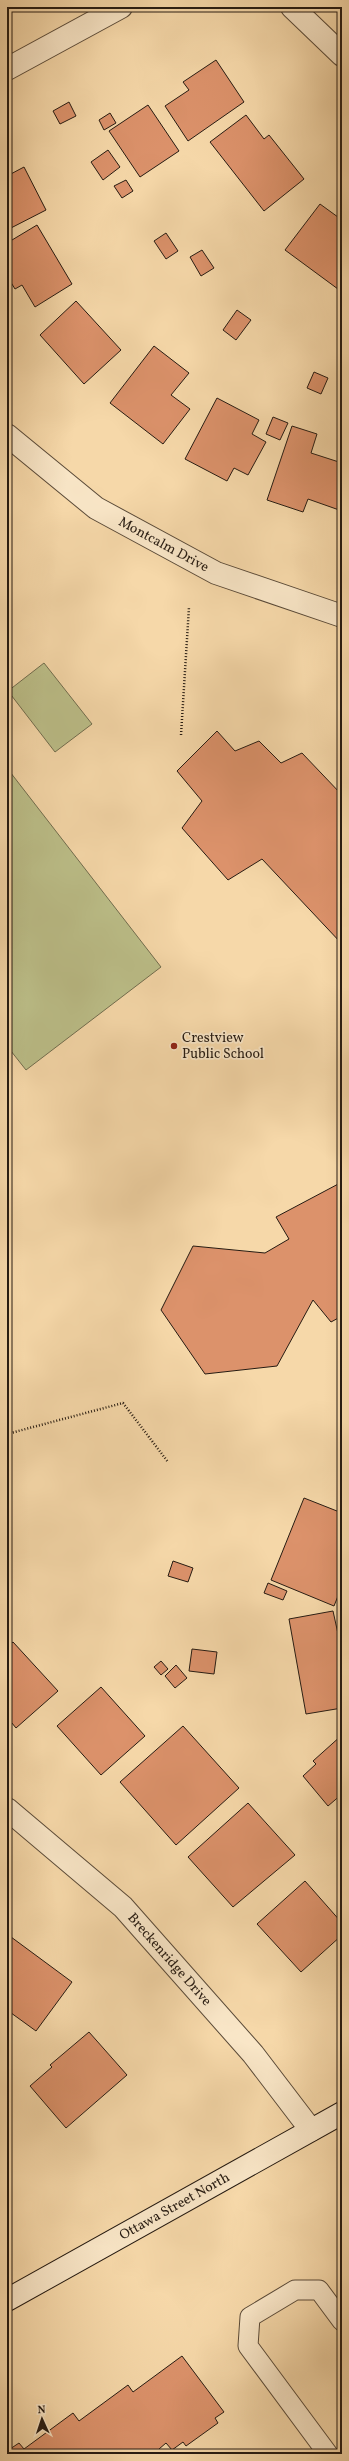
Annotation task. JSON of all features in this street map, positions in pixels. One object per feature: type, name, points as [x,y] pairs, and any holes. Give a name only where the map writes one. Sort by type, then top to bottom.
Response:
[{"type":"street","points":[[7,69],[121,7]]},
{"type":"street","points":[[292,7],[342,55]]},
{"type":"street","name":"Montcalm Drive","points":[[7,435],[96,508],[216,573],[342,616]]},
{"type":"street","name":"Breckenridge Drive","points":[[7,1809],[123,1907],[253,2054],[311,2130]]},
{"type":"street","name":"Ottawa Street North","points":[[7,2300],[342,2113]]},
{"type":"lane","points":[[328,2454],[248,2346],[250,2316],[295,2290],[319,2290],[342,2321]]},
{"type":"path","points":[[181,735],[190,607]]},
{"type":"path","points":[[7,1434],[123,1403],[168,1462]]},
{"type":"green space","points":[[44,663],[92,724],[55,752],[8,691]]},
{"type":"green space","points":[[7,768],[161,967],[26,1070],[7,1046]]},
{"type":"building","points":[[216,60],[244,102],[188,141],[165,106],[189,90],[183,82]]},
{"type":"building","points":[[69,102],[76,116],[60,124],[53,111]]},
{"type":"building","points":[[148,105],[179,151],[140,177],[109,131]]},
{"type":"building","points":[[110,113],[116,123],[104,130],[99,120]]},
{"type":"building","points":[[246,115],[264,139],[269,135],[304,179],[264,211],[210,142]]},
{"type":"building","points":[[108,150],[120,167],[103,180],[91,162]]},
{"type":"building","points":[[24,167],[46,210],[7,230],[7,176]]},
{"type":"building","points":[[126,180],[133,191],[122,198],[114,186]]},
{"type":"building","points":[[320,204],[342,220],[342,292],[285,250]]},
{"type":"building","points":[[37,225],[72,284],[35,307],[22,285],[15,289],[7,276],[7,243]]},
{"type":"building","points":[[166,233],[178,251],[166,259],[154,241]]},
{"type":"building","points":[[202,250],[214,268],[201,276],[190,257]]},
{"type":"building","points":[[76,301],[121,350],[84,384],[40,335]]},
{"type":"building","points":[[237,310],[251,320],[236,340],[223,330]]},
{"type":"building","points":[[154,346],[189,373],[171,395],[190,409],[163,444],[110,403]]},
{"type":"building","points":[[314,372],[328,378],[321,394],[307,388]]},
{"type":"building","points":[[217,398],[259,420],[252,434],[266,442],[248,475],[234,468],[227,481],[185,459]]},
{"type":"building","points":[[273,417],[288,423],[280,440],[266,434]]},
{"type":"building","points":[[292,426],[317,434],[311,453],[342,463],[342,511],[308,499],[303,512],[267,500]]},
{"type":"building","points":[[217,731],[235,751],[259,741],[281,763],[302,753],[342,795],[342,944],[262,859],[228,880],[182,828],[202,801],[177,771]]},
{"type":"building","points":[[342,1182],[342,1316],[331,1322],[313,1300],[277,1366],[205,1374],[161,1310],[193,1246],[265,1253],[289,1239],[276,1217]]},
{"type":"building","points":[[304,1498],[342,1513],[342,1586],[334,1606],[271,1580]]},
{"type":"building","points":[[173,1561],[193,1568],[188,1582],[168,1576]]},
{"type":"building","points":[[268,1583],[287,1591],[283,1600],[264,1593]]},
{"type":"building","points":[[333,1611],[342,1652],[342,1708],[306,1714],[289,1619]]},
{"type":"building","points":[[13,1642],[58,1691],[16,1728],[7,1717],[7,1647]]},
{"type":"building","points":[[192,1649],[217,1652],[214,1674],[189,1671]]},
{"type":"building","points":[[161,1661],[168,1669],[161,1675],[154,1667]]},
{"type":"building","points":[[176,1665],[187,1678],[175,1688],[165,1676]]},
{"type":"building","points":[[101,1687],[145,1736],[101,1775],[57,1726]]},
{"type":"building","points":[[183,1726],[239,1788],[176,1845],[120,1782]]},
{"type":"building","points":[[342,1735],[342,1794],[328,1806],[303,1776],[316,1764],[313,1761]]},
{"type":"building","points":[[248,1803],[295,1855],[233,1907],[188,1857]]},
{"type":"building","points":[[305,1881],[342,1923],[342,1935],[301,1972],[257,1924]]},
{"type":"building","points":[[7,1934],[72,1982],[36,2031],[7,2010]]},
{"type":"building","points":[[89,2032],[127,2075],[66,2128],[30,2086],[52,2067],[50,2065]]},
{"type":"building","points":[[182,2356],[224,2412],[215,2418],[218,2423],[186,2446],[183,2442],[172,2450],[166,2443],[159,2449],[162,2453],[160,2454],[7,2454],[7,2451],[19,2443],[24,2449],[73,2413],[79,2421],[128,2385],[133,2392]]},
{"type":"place","name":"Crestview Public School","points":[[174,1046]]}]
